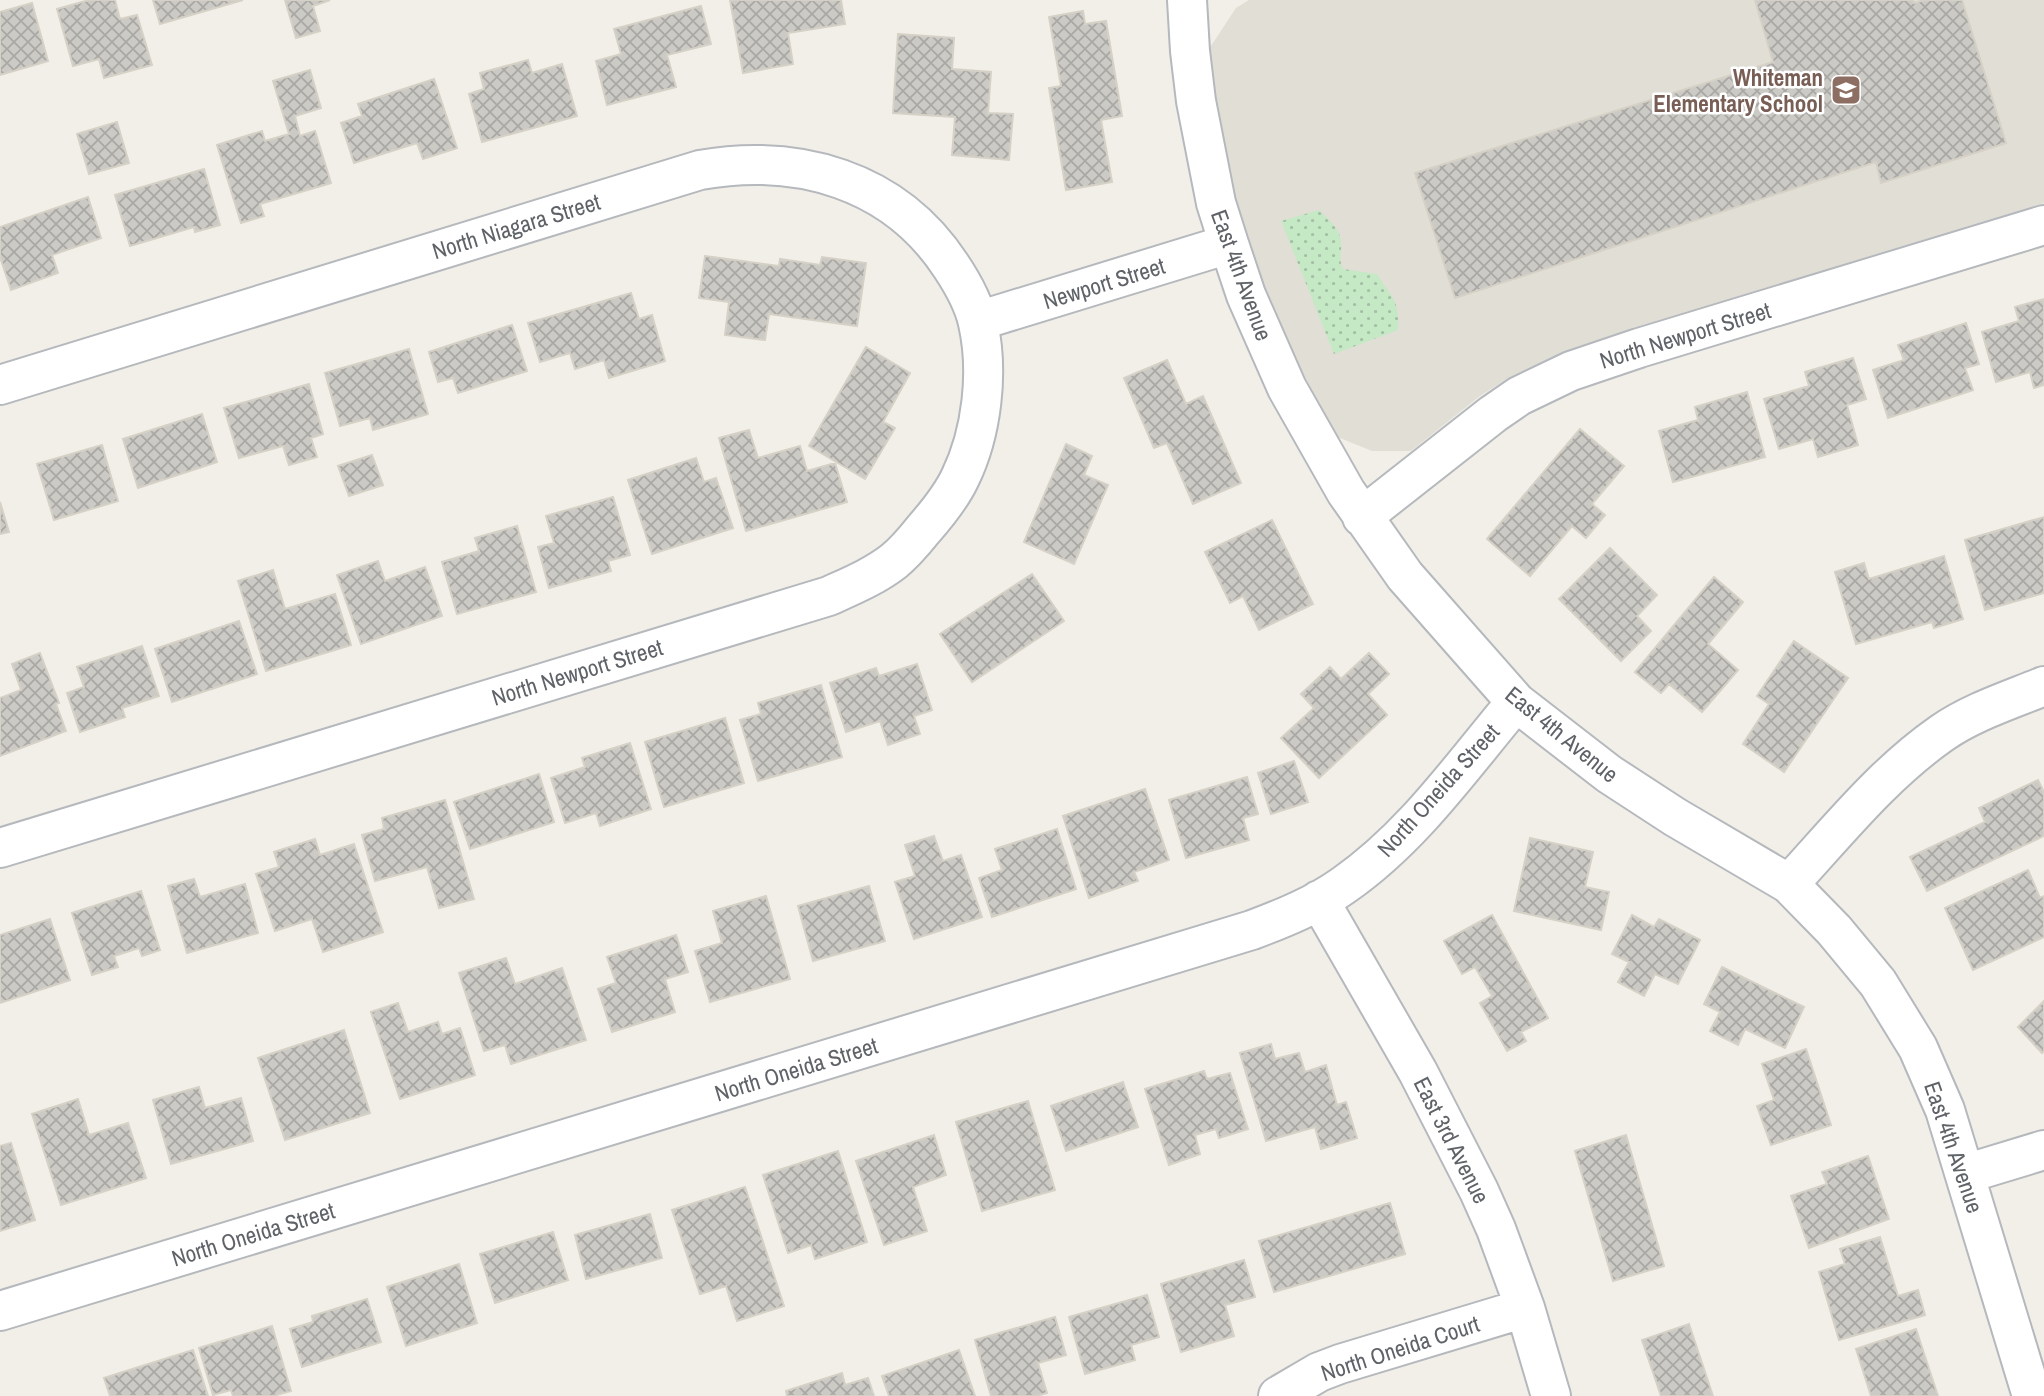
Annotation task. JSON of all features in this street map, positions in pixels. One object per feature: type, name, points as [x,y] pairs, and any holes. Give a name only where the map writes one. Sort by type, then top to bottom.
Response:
[{"type":"street","name":"East 4th Avenue","points":[[1188,0],[1196,102],[1216,202],[1246,295],[1287,388],[1318,446],[1362,517],[1405,576],[1516,702],[1609,775],[1789,884],[1834,930],[1878,983],[1918,1048],[1945,1110],[2032,1396]]},
{"type":"street","name":"North Niagara Street","points":[[0,385],[700,170],[734,164],[770,164],[837,177],[870,191],[899,209],[944,255],[958,276],[978,321]]},
{"type":"street","name":"North Newport Street","points":[[1362,517],[1493,414],[1519,396],[1571,371],[2044,225]]},
{"type":"street","name":"Newport Street","points":[[978,321],[1229,244]]},
{"type":"street","name":"North Newport Street","points":[[0,848],[829,596],[851,586],[895,561],[939,511],[959,480],[972,448],[979,413],[982,369],[978,321]]},
{"type":"street","points":[[1789,884],[1895,769],[1943,732],[1989,708],[2044,686]]},
{"type":"street","name":"North Oneida Street","points":[[0,1311],[1252,930],[1288,916],[1343,886],[1389,849],[1416,821],[1516,702]]},
{"type":"street","name":"East 3rd Avenue","points":[[1319,900],[1418,1072],[1474,1181],[1496,1229],[1525,1308],[1551,1396]]},
{"type":"street","points":[[1965,1174],[2044,1150]]},
{"type":"street","name":"North Oneida Court","points":[[1278,1396],[1319,1372],[1339,1364],[1525,1308]]},
{"type":"shaded area","points":[[1249,0],[2044,0],[2044,203],[1633,328],[1563,352],[1508,378],[1480,396],[1411,451],[1372,451],[1335,436],[1283,333],[1264,288],[1234,197],[1215,99],[1209,49],[1236,8]]},
{"type":"green space","points":[[1319,210],[1339,233],[1343,269],[1377,274],[1394,300],[1398,312],[1398,330],[1334,354],[1281,221]]},
{"type":"building","points":[[89,0],[115,0],[120,19],[137,15],[152,65],[104,78],[99,59],[73,66],[57,9]]},
{"type":"building","points":[[153,0],[243,0],[160,24]]},
{"type":"building","points":[[285,0],[330,0],[313,6],[320,31],[296,38]]},
{"type":"building","points":[[730,0],[841,0],[845,24],[788,33],[793,64],[743,73]]},
{"type":"building","points":[[1755,0],[1913,0],[1914,3],[1924,0],[1962,0],[2006,143],[1881,183],[1876,162],[1455,298],[1415,173],[1773,62]]},
{"type":"building","points":[[32,3],[48,61],[0,75],[0,12]]},
{"type":"building","points":[[701,6],[711,44],[667,55],[676,87],[607,105],[596,61],[621,54],[614,29]]},
{"type":"building","points":[[1083,11],[1085,24],[1106,21],[1122,116],[1101,120],[1112,182],[1066,190],[1049,88],[1061,86],[1049,17]]},
{"type":"building","points":[[898,34],[954,38],[952,69],[991,72],[988,113],[1013,114],[1009,160],[952,155],[955,117],[893,113]]},
{"type":"building","points":[[528,60],[532,73],[562,64],[577,116],[482,142],[469,94],[484,89],[480,73]]},
{"type":"building","points":[[310,70],[321,108],[295,116],[300,136],[315,131],[331,183],[260,204],[264,216],[241,223],[217,145],[262,131],[265,141],[289,134],[273,81]]},
{"type":"building","points":[[434,79],[457,148],[423,159],[417,143],[354,163],[341,123],[362,116],[358,104]]},
{"type":"building","points":[[117,122],[129,163],[89,174],[77,134]]},
{"type":"building","points":[[204,169],[220,225],[195,232],[194,227],[130,246],[115,195]]},
{"type":"building","points":[[88,197],[101,238],[52,255],[58,273],[11,290],[0,257],[0,227]]},
{"type":"building","points":[[705,256],[779,266],[780,259],[820,265],[822,257],[866,263],[857,326],[769,314],[765,340],[725,335],[729,302],[699,298]]},
{"type":"building","points":[[631,293],[639,319],[652,315],[665,361],[609,378],[604,360],[575,369],[570,353],[540,362],[528,323]]},
{"type":"building","points":[[2044,299],[2044,385],[2034,388],[2030,372],[1996,382],[1982,332],[2019,321],[2015,307]]},
{"type":"building","points":[[1966,323],[1979,364],[1965,368],[1973,390],[1888,418],[1873,370],[1904,360],[1898,345]]},
{"type":"building","points":[[512,325],[527,371],[458,393],[453,378],[438,382],[429,352]]},
{"type":"building","points":[[866,347],[910,373],[883,422],[895,428],[865,479],[809,446]]},
{"type":"building","points":[[409,349],[428,414],[373,430],[370,418],[340,426],[325,373]]},
{"type":"building","points":[[1853,358],[1866,399],[1847,405],[1858,445],[1818,457],[1813,439],[1779,449],[1764,399],[1809,386],[1805,372]]},
{"type":"building","points":[[1167,360],[1186,404],[1203,396],[1241,483],[1193,504],[1167,443],[1154,448],[1124,378]]},
{"type":"building","points":[[309,384],[323,434],[311,438],[317,457],[289,465],[283,446],[239,458],[224,408]]},
{"type":"building","points":[[1747,392],[1765,457],[1673,482],[1659,431],[1698,420],[1695,407]]},
{"type":"building","points":[[202,414],[217,462],[138,488],[123,439]]},
{"type":"building","points":[[1580,429],[1624,466],[1592,504],[1605,515],[1586,538],[1572,526],[1530,576],[1487,539]]},
{"type":"building","points":[[749,430],[758,458],[800,446],[807,471],[835,463],[847,502],[746,531],[719,438]]},
{"type":"building","points":[[1066,444],[1092,456],[1084,475],[1108,485],[1074,564],[1024,542]]},
{"type":"building","points":[[102,445],[118,501],[54,520],[37,464]]},
{"type":"building","points":[[372,455],[383,485],[349,496],[338,466]]},
{"type":"building","points":[[696,458],[704,482],[716,478],[733,528],[652,554],[628,480]]},
{"type":"building","points":[[613,497],[630,555],[608,561],[611,571],[549,588],[538,547],[554,543],[546,516]]},
{"type":"building","points":[[0,502],[9,532],[0,534]]},
{"type":"building","points":[[2044,517],[2044,593],[1985,610],[1965,540]]},
{"type":"building","points":[[1272,520],[1313,604],[1259,630],[1243,596],[1230,603],[1205,552]]},
{"type":"building","points":[[517,526],[536,592],[457,614],[442,562],[479,551],[475,538]]},
{"type":"building","points":[[1610,548],[1657,595],[1637,616],[1651,631],[1621,661],[1559,599]]},
{"type":"building","points":[[1944,556],[1963,619],[1934,628],[1932,622],[1856,644],[1835,572],[1864,563],[1869,579]]},
{"type":"building","points":[[378,561],[385,581],[425,567],[442,616],[361,644],[337,575]]},
{"type":"building","points":[[273,570],[285,609],[335,594],[351,645],[266,671],[238,581]]},
{"type":"building","points":[[1032,574],[1064,621],[972,682],[940,634]]},
{"type":"building","points":[[1714,577],[1743,602],[1708,644],[1738,670],[1702,712],[1669,684],[1661,693],[1635,672]]},
{"type":"building","points":[[239,621],[257,674],[172,702],[155,649]]},
{"type":"building","points":[[1794,641],[1848,678],[1784,772],[1743,744],[1769,704],[1757,696]]},
{"type":"building","points":[[142,646],[159,696],[122,708],[125,717],[80,732],[67,693],[84,687],[77,667]]},
{"type":"building","points":[[40,653],[59,703],[56,704],[66,731],[0,756],[0,698],[21,690],[12,664]]},
{"type":"building","points":[[1369,653],[1389,674],[1368,694],[1387,715],[1319,778],[1281,738],[1314,708],[1301,694],[1330,667],[1341,679]]},
{"type":"building","points":[[917,664],[932,710],[914,716],[920,734],[888,745],[880,721],[846,732],[830,683],[876,668],[879,676]]},
{"type":"building","points":[[821,685],[842,757],[758,781],[740,720],[761,714],[758,703]]},
{"type":"building","points":[[725,718],[744,783],[664,807],[645,742]]},
{"type":"building","points":[[630,743],[651,809],[600,826],[596,813],[565,823],[551,778],[585,767],[582,758]]},
{"type":"building","points":[[1294,761],[1308,802],[1271,814],[1258,773]]},
{"type":"building","points":[[539,774],[554,822],[470,849],[454,802]]},
{"type":"building","points":[[1247,777],[1258,814],[1243,818],[1249,840],[1186,858],[1169,800]]},
{"type":"building","points":[[2038,780],[2044,792],[2044,836],[1927,891],[1910,857],[1985,822],[1979,808]]},
{"type":"building","points":[[1145,789],[1169,860],[1134,872],[1138,881],[1089,898],[1063,816]]},
{"type":"building","points":[[445,800],[474,899],[439,908],[427,867],[375,881],[362,835],[384,829],[382,818]]},
{"type":"building","points":[[1057,829],[1076,889],[992,917],[979,878],[1002,870],[995,849]]},
{"type":"building","points":[[934,836],[943,861],[961,855],[982,917],[914,939],[895,882],[915,876],[905,845]]},
{"type":"building","points":[[1530,838],[1593,852],[1585,887],[1609,892],[1601,930],[1514,911]]},
{"type":"building","points":[[315,839],[320,855],[354,844],[383,932],[323,952],[312,919],[275,931],[256,874],[279,867],[274,852]]},
{"type":"building","points":[[2028,870],[2040,898],[2044,896],[2044,937],[1973,970],[1945,908]]},
{"type":"building","points":[[194,879],[200,897],[245,884],[258,933],[187,953],[168,886]]},
{"type":"building","points":[[869,886],[885,941],[813,961],[798,906]]},
{"type":"building","points":[[141,891],[160,950],[142,956],[139,948],[114,956],[118,967],[92,975],[72,913]]},
{"type":"building","points":[[766,896],[790,979],[710,1002],[695,951],[722,943],[713,911]]},
{"type":"building","points":[[1492,915],[1548,1018],[1521,1032],[1526,1041],[1507,1051],[1480,1003],[1492,996],[1475,967],[1462,974],[1444,941]]},
{"type":"building","points":[[1632,915],[1654,927],[1659,919],[1700,940],[1678,984],[1655,974],[1644,996],[1618,982],[1629,962],[1612,954]]},
{"type":"building","points":[[50,919],[70,980],[0,1003],[0,935]]},
{"type":"building","points":[[676,935],[688,972],[665,979],[675,1012],[612,1032],[598,989],[616,983],[607,957]]},
{"type":"building","points":[[506,958],[515,984],[562,968],[586,1040],[511,1064],[505,1045],[484,1051],[459,973]]},
{"type":"building","points":[[1722,967],[1804,1007],[1785,1048],[1745,1029],[1738,1045],[1710,1031],[1720,1012],[1704,1004]]},
{"type":"building","points":[[2044,1001],[2044,1051],[2042,1053],[2018,1027]]},
{"type":"building","points":[[398,1003],[408,1032],[438,1022],[442,1034],[460,1028],[475,1075],[400,1099],[371,1012]]},
{"type":"building","points":[[344,1030],[370,1113],[285,1140],[258,1058]]},
{"type":"building","points":[[1271,1044],[1275,1059],[1299,1053],[1305,1072],[1326,1065],[1337,1105],[1346,1102],[1357,1138],[1321,1149],[1315,1127],[1266,1141],[1240,1053]]},
{"type":"building","points":[[1806,1049],[1831,1125],[1771,1145],[1757,1106],[1774,1100],[1762,1064]]},
{"type":"building","points":[[1204,1071],[1207,1079],[1230,1073],[1248,1129],[1219,1138],[1216,1129],[1195,1135],[1200,1154],[1169,1165],[1145,1089]]},
{"type":"building","points":[[1123,1082],[1138,1127],[1066,1151],[1051,1106]]},
{"type":"building","points":[[199,1087],[205,1108],[241,1098],[253,1141],[171,1164],[153,1100]]},
{"type":"building","points":[[78,1099],[89,1135],[128,1123],[146,1178],[61,1205],[32,1114]]},
{"type":"building","points":[[1028,1101],[1055,1190],[982,1211],[956,1122]]},
{"type":"building","points":[[934,1135],[946,1175],[913,1187],[927,1231],[884,1245],[856,1161]]},
{"type":"building","points":[[1626,1135],[1664,1266],[1613,1281],[1575,1151]]},
{"type":"building","points":[[11,1143],[35,1220],[0,1231],[0,1146]]},
{"type":"building","points":[[838,1151],[867,1242],[815,1259],[811,1245],[788,1253],[763,1175]]},
{"type":"building","points":[[1868,1156],[1889,1219],[1809,1248],[1791,1196],[1827,1184],[1822,1172]]},
{"type":"building","points":[[745,1187],[784,1306],[737,1321],[726,1286],[700,1294],[672,1210]]},
{"type":"building","points":[[1390,1203],[1405,1254],[1274,1292],[1259,1241]]},
{"type":"building","points":[[650,1214],[662,1258],[586,1279],[575,1235]]},
{"type":"building","points":[[553,1232],[568,1280],[495,1303],[480,1254]]},
{"type":"building","points":[[1880,1237],[1898,1296],[1918,1290],[1925,1315],[1839,1340],[1819,1272],[1845,1264],[1840,1249]]},
{"type":"building","points":[[1244,1260],[1255,1297],[1225,1305],[1234,1336],[1181,1352],[1161,1284]]},
{"type":"building","points":[[459,1264],[477,1323],[406,1346],[387,1287]]},
{"type":"building","points":[[1147,1295],[1159,1337],[1131,1345],[1135,1360],[1085,1374],[1069,1317]]},
{"type":"building","points":[[367,1299],[381,1342],[302,1367],[290,1329],[313,1322],[312,1316]]},
{"type":"building","points":[[1055,1317],[1066,1355],[1038,1363],[1047,1393],[1036,1396],[991,1396],[975,1340]]},
{"type":"building","points":[[1689,1324],[1713,1396],[1661,1396],[1642,1340]]},
{"type":"building","points":[[272,1326],[291,1391],[273,1396],[233,1396],[231,1390],[213,1395],[199,1348]]},
{"type":"building","points":[[1916,1329],[1938,1396],[1871,1396],[1856,1349]]},
{"type":"building","points":[[193,1350],[208,1396],[110,1396],[104,1378]]},
{"type":"building","points":[[959,1350],[975,1396],[889,1396],[882,1376]]},
{"type":"building","points":[[842,1373],[845,1385],[868,1378],[874,1396],[787,1396],[786,1391]]},
{"type":"place","name":"Whiteman Elementary School","points":[[1846,90]]}]
